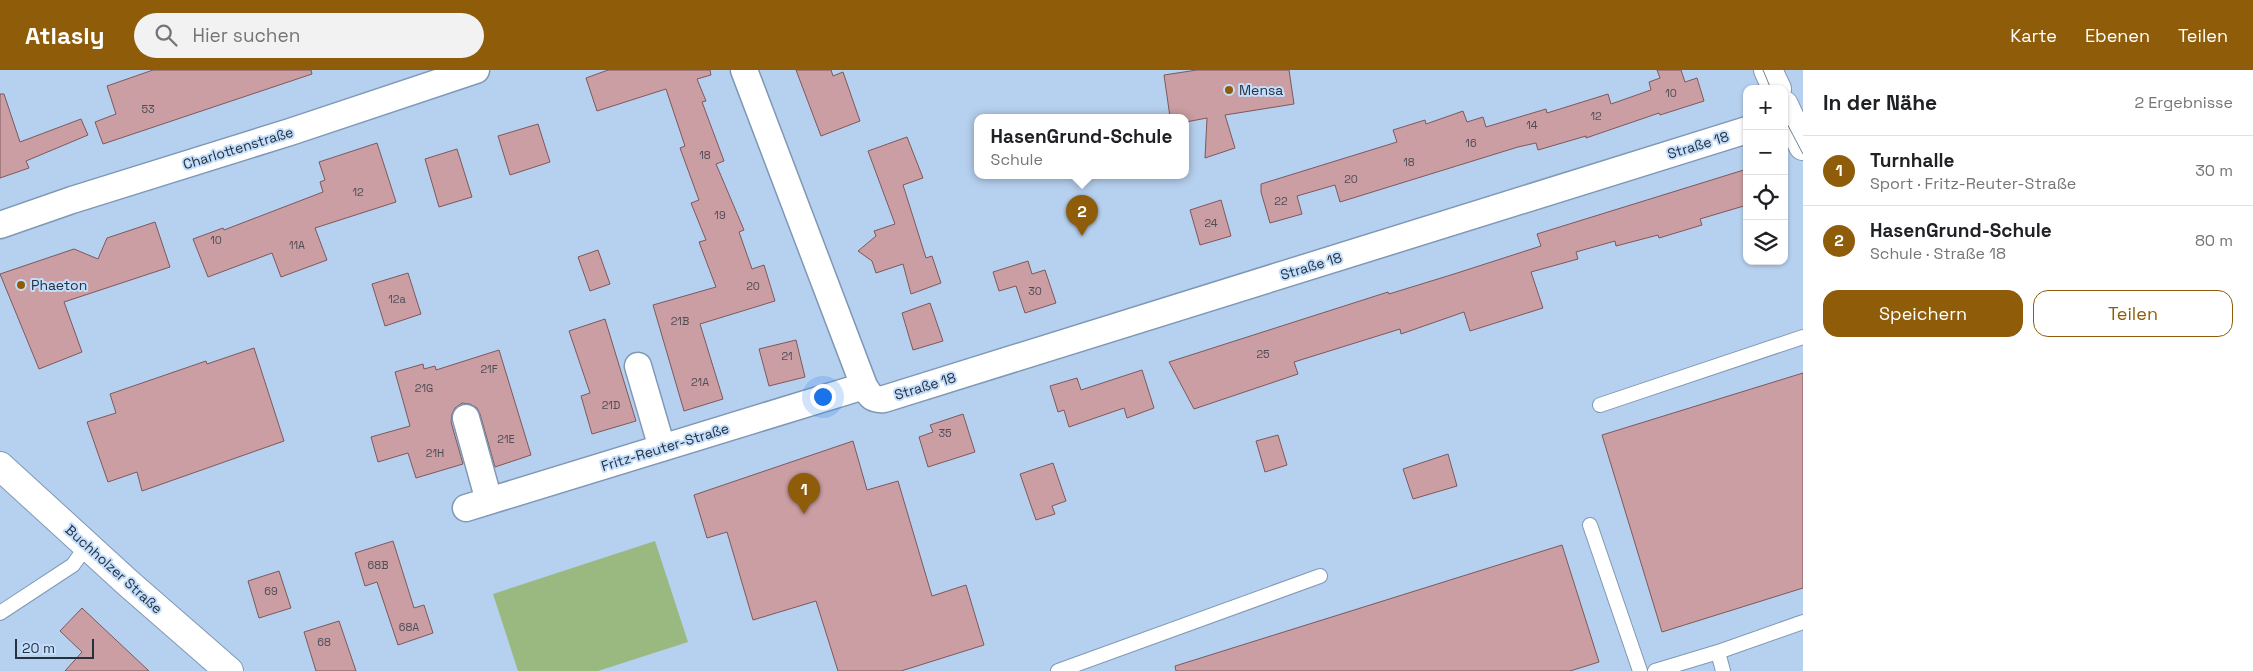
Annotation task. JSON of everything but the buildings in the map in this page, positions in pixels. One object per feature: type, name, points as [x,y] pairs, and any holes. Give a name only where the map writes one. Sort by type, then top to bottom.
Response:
[{"type":"street","name":"Charlottenstraße","points":[[0,226],[72,200],[290,132],[476,70]]},
{"type":"street","points":[[744,70],[870,393]]},
{"type":"street","points":[[1768,70],[1775,85]]},
{"type":"street","points":[[1788,117],[1803,146]]},
{"type":"street","name":"Straße 18","points":[[870,393],[884,399],[1743,131]]},
{"type":"street","points":[[638,366],[662,448]]},
{"type":"street","name":"Fritz-Reuter-Straße","points":[[466,418],[477,505],[662,448],[870,393]]},
{"type":"street","name":"Buchholzer Straße","points":[[0,466],[228,671]]},
{"type":"lane","points":[[1600,405],[1803,337]]},
{"type":"lane","points":[[1590,525],[1640,671]]},
{"type":"lane","points":[[0,613],[73,565],[87,545]]},
{"type":"lane","points":[[1058,671],[1320,576]]},
{"type":"lane","points":[[1655,671],[1718,652],[1803,622]]},
{"type":"lane","points":[[1718,652],[1724,671]]},
{"type":"green space","points":[[655,541],[688,642],[598,671],[518,671],[493,594]]},
{"type":"tram line","points":[[1763,70],[1769,85]]},
{"type":"tram line","points":[[1788,126],[1803,154]]},
{"type":"place","name":"Mensa","points":[[1229,90]]},
{"type":"place","name":"HasenGrund-Schule","points":[[1082,236]]},
{"type":"place","name":"Phaeton","points":[[21,285]]},
{"type":"place","name":"Turnhalle","points":[[804,514]]}]
